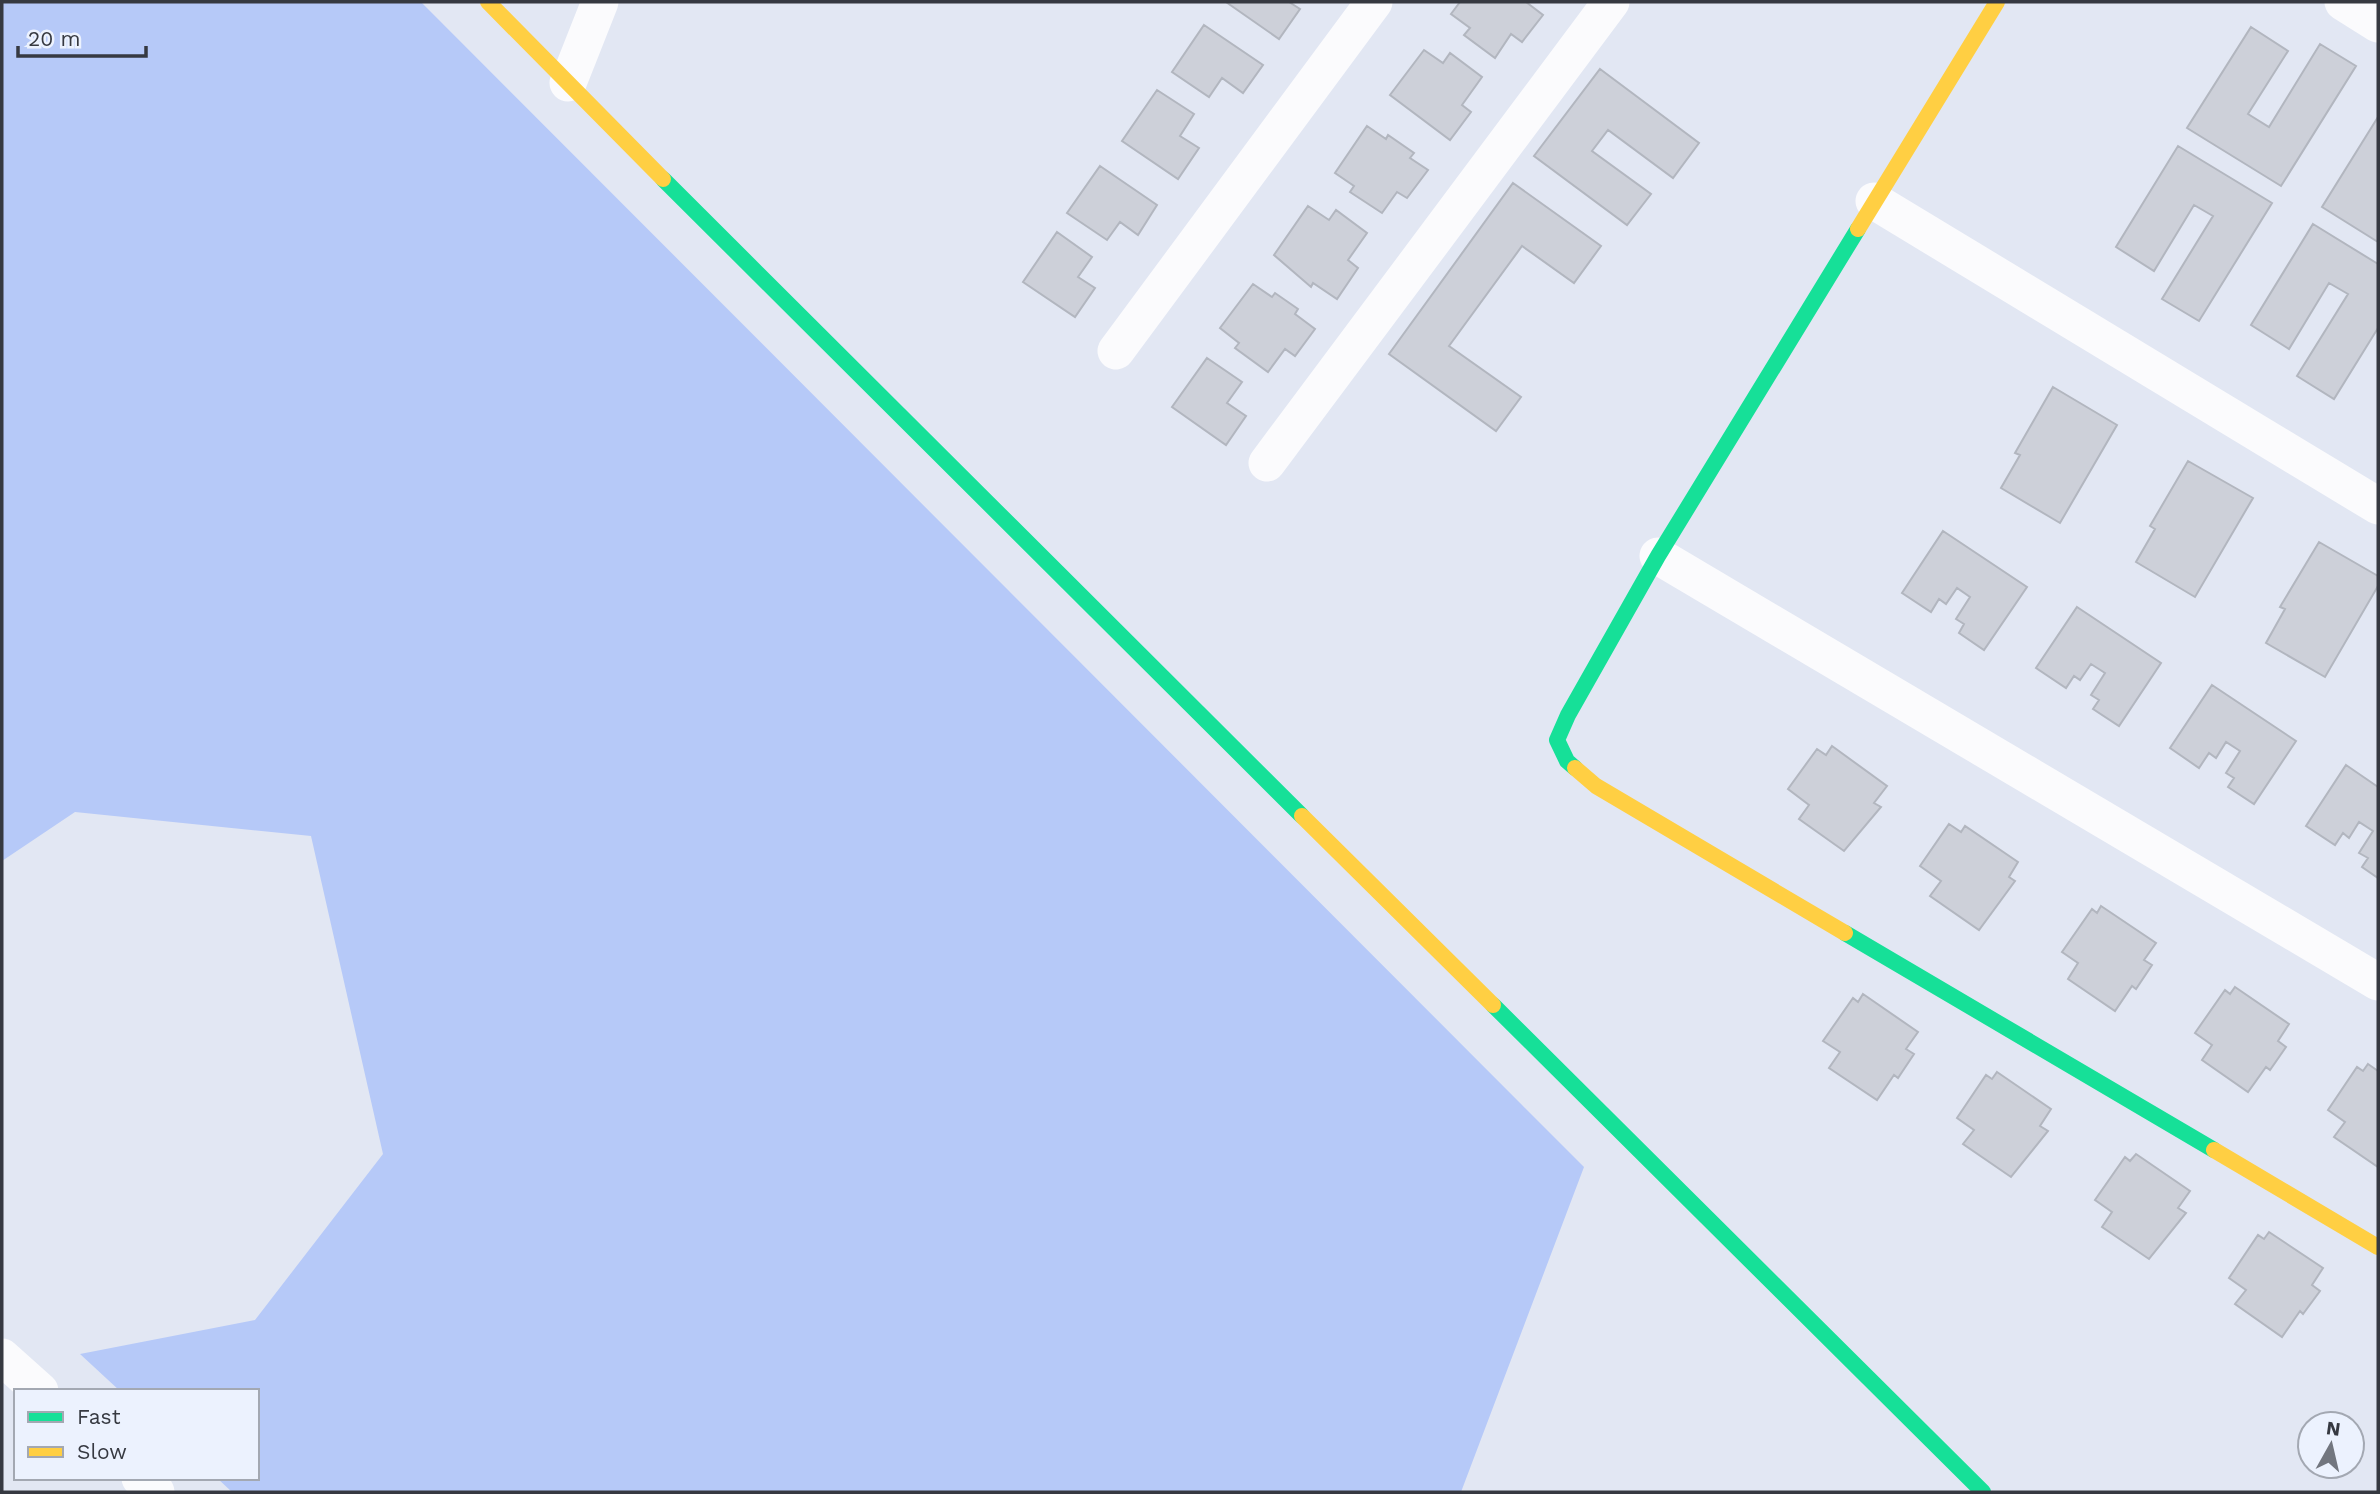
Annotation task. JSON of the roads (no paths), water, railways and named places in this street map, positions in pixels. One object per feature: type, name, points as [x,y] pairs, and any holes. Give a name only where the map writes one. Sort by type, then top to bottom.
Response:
[{"type":"street","points":[[488,2],[861,378],[1983,1492]]},
{"type":"street","points":[[568,83],[600,2]]},
{"type":"street","points":[[1116,351],[1374,2]]},
{"type":"street","points":[[1267,463],[1611,2]]},
{"type":"street","points":[[1997,2],[1658,555],[1567,715],[1557,740],[1567,761],[1596,786],[2378,1247]]},
{"type":"street","points":[[2343,2],[2378,23]]},
{"type":"street","points":[[1874,201],[2378,506]]},
{"type":"street","points":[[1658,555],[2378,982]]},
{"type":"street","points":[[2,1357],[38,1389]]},
{"type":"street","points":[[142,1480],[156,1492]]}]
